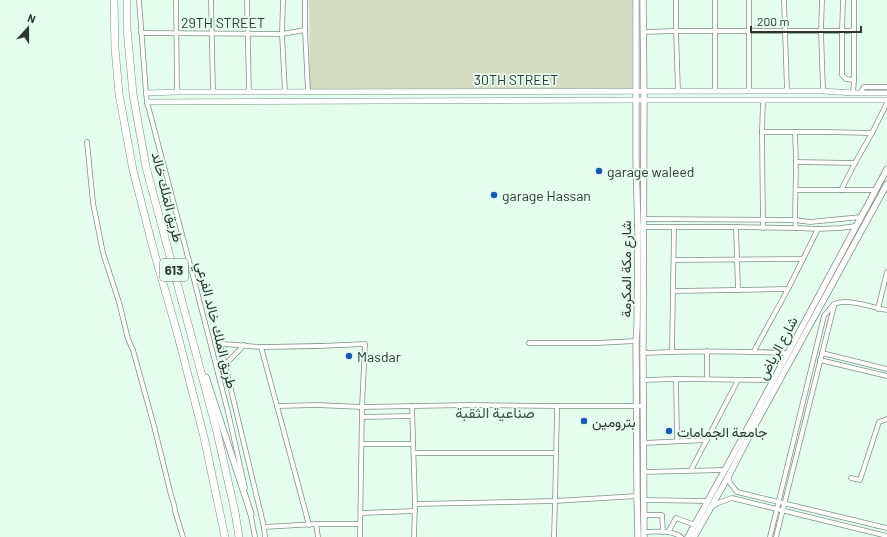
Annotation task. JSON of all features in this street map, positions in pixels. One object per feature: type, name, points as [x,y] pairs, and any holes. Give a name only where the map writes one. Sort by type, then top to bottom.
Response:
[{"type":"highway","name":"طريق الملك خالد","points":[[114,0],[115,48],[119,94],[133,170],[204,437],[225,537]]},
{"type":"highway","name":"طريق الملك خالد","points":[[128,0],[127,29],[133,94],[146,167],[217,432],[235,512],[239,537]]},
{"type":"highway","points":[[220,516],[222,537]]},
{"type":"main road","name":"شارع مكة المكرمة","points":[[636,0],[636,100],[643,353],[644,534]]},
{"type":"main road","name":"شارع مكة المكرمة","points":[[638,537],[636,341],[640,226],[643,219],[644,100],[642,0]]},
{"type":"main road","name":"شارع الرياض","points":[[694,537],[728,477],[856,226],[887,169]]},
{"type":"main road","name":"شارع الرياض","points":[[688,537],[788,353],[801,336],[887,184]]},
{"type":"main road","points":[[190,333],[251,514]]},
{"type":"main road","points":[[637,469],[641,476],[644,474]]},
{"type":"street","name":"طريق الملك خالد الفرعي","points":[[139,0],[147,102],[194,276],[228,412],[255,537]]},
{"type":"street","points":[[176,0],[176,92]]},
{"type":"street","points":[[212,0],[211,33],[213,92]]},
{"type":"street","points":[[247,0],[249,92]]},
{"type":"street","points":[[283,0],[282,34],[285,92]]},
{"type":"street","points":[[305,0],[308,92]]},
{"type":"street","points":[[676,0],[678,91]]},
{"type":"street","points":[[715,0],[715,91]]},
{"type":"street","points":[[749,0],[749,91]]},
{"type":"street","points":[[784,0],[787,91]]},
{"type":"street","points":[[822,0],[821,31],[823,91]]},
{"type":"street","points":[[843,0],[842,75],[846,79],[854,80]]},
{"type":"street","points":[[853,93],[854,0]]},
{"type":"street","name":"29TH STREET","points":[[141,33],[282,34],[305,30]]},
{"type":"street","points":[[643,32],[854,30]]},
{"type":"street","points":[[860,93],[864,87],[887,87]]},
{"type":"street","name":"30TH STREET","points":[[146,93],[636,91],[823,91],[887,93]]},
{"type":"street","points":[[763,100],[763,228]]},
{"type":"street","name":"30TH STREET","points":[[147,102],[887,100]]},
{"type":"street","points":[[841,190],[887,103]]},
{"type":"street","points":[[762,132],[872,133]]},
{"type":"street","points":[[795,132],[796,228]]},
{"type":"street","points":[[87,142],[93,203],[103,253],[119,302],[128,338],[133,350],[183,537]]},
{"type":"street","points":[[796,162],[855,163]]},
{"type":"street","points":[[796,190],[876,190]]},
{"type":"street","points":[[643,219],[763,221],[795,220],[810,222],[861,217]]},
{"type":"street","points":[[640,226],[736,226],[818,229],[856,226]]},
{"type":"street","points":[[736,226],[738,290]]},
{"type":"street","points":[[672,351],[674,227]]},
{"type":"street","points":[[754,351],[788,289],[818,229]]},
{"type":"street","points":[[674,260],[803,259]]},
{"type":"street","points":[[878,309],[887,272]]},
{"type":"street","points":[[674,291],[788,289]]},
{"type":"street","points":[[770,537],[824,316],[834,304],[844,302],[887,310]]},
{"type":"street","points":[[776,537],[834,304]]},
{"type":"street","points":[[210,341],[220,344],[261,347],[305,347],[365,344],[362,407],[360,537]]},
{"type":"street","points":[[529,343],[597,343],[636,341]]},
{"type":"street","points":[[220,344],[264,527],[265,537]]},
{"type":"street","points":[[225,365],[244,345]]},
{"type":"street","points":[[261,347],[309,525]]},
{"type":"street","points":[[643,353],[672,351],[754,351],[788,353]]},
{"type":"street","points":[[707,351],[707,379]]},
{"type":"street","points":[[822,353],[887,369]]},
{"type":"street","points":[[820,360],[887,376]]},
{"type":"street","points":[[676,379],[676,440]]},
{"type":"street","points":[[643,380],[773,380]]},
{"type":"street","points":[[691,470],[738,380]]},
{"type":"street","points":[[278,406],[643,406]]},
{"type":"street","points":[[412,406],[415,504],[414,537]]},
{"type":"street","points":[[554,537],[557,406]]},
{"type":"street","points":[[362,417],[412,416]]},
{"type":"street","points":[[851,478],[860,480],[879,422],[887,419]]},
{"type":"street","points":[[643,443],[676,440],[707,440]]},
{"type":"street","points":[[362,444],[413,444]]},
{"type":"street","points":[[414,453],[556,453]]},
{"type":"street","points":[[644,474],[691,470],[725,470]]},
{"type":"street","points":[[728,477],[730,483],[737,492],[887,528]]},
{"type":"street","points":[[735,499],[737,492]]},
{"type":"street","points":[[415,504],[637,496]]},
{"type":"street","points":[[710,508],[718,503],[732,498],[887,536]]},
{"type":"street","points":[[644,500],[708,501]]},
{"type":"street","points":[[360,513],[415,511]]},
{"type":"street","points":[[644,515],[662,515],[663,532]]},
{"type":"street","points":[[668,532],[676,518],[695,525]]},
{"type":"street","points":[[264,527],[316,524],[360,524]]},
{"type":"street","points":[[316,524],[318,537]]},
{"type":"street","points":[[644,534],[668,532],[675,533],[680,537]]},
{"type":"green space","points":[[309,0],[632,0],[632,88],[310,89]]},
{"type":"place","name":"garage waleed","points":[[599,171]]},
{"type":"place","name":"garage Hassan","points":[[494,195]]},
{"type":"place","name":"Masdar","points":[[349,356]]},
{"type":"place","name":"بترومين","points":[[584,421]]},
{"type":"place","name":"جامعة الجمامات","points":[[669,431]]},
{"type":"district","name":"صناعية الثقبة","points":[[495,412]]}]
